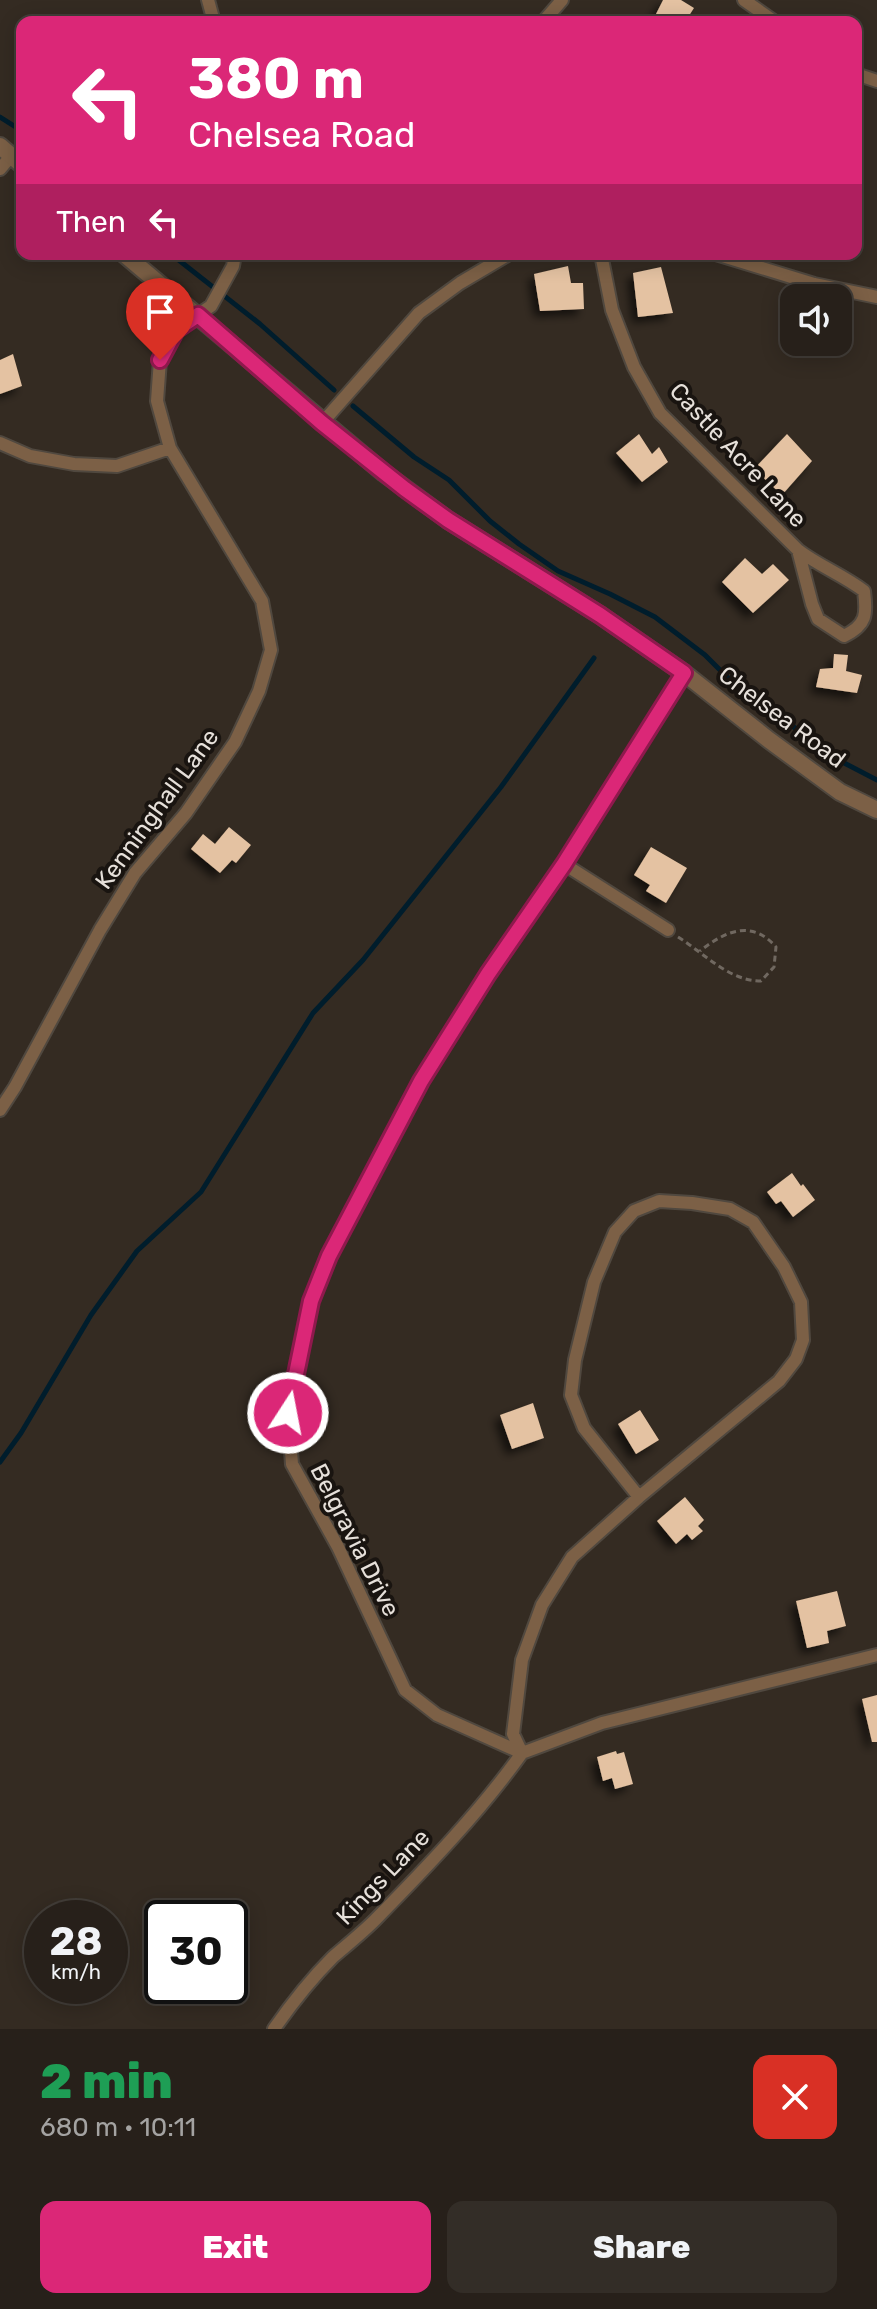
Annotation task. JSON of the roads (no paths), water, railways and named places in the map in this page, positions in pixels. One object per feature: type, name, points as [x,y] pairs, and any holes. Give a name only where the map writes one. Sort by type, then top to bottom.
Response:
[{"type":"street","points":[[548,16],[562,0]]},
{"type":"street","points":[[744,0],[767,16]]},
{"type":"street","points":[[0,169],[11,156]]},
{"type":"street","name":"Chelsea Road","points":[[133,260],[205,310],[322,423],[384,473],[448,520],[600,615],[684,673],[840,792],[877,810]]},
{"type":"street","name":"Kenninghall Lane","points":[[0,1110],[135,873],[186,813],[235,742],[259,691],[271,650],[262,601],[170,448],[157,401],[160,360],[176,330],[205,310],[234,260]]},
{"type":"street","points":[[322,423],[419,313],[499,260]]},
{"type":"street","name":"Castle Acre Lane","points":[[602,260],[612,310],[634,367],[660,413],[798,550],[864,591],[865,619],[856,630],[844,636],[818,619],[798,550]]},
{"type":"street","points":[[736,260],[814,284],[877,297]]},
{"type":"street","points":[[0,443],[30,456],[74,464],[117,466],[170,448]]},
{"type":"street","name":"Belgravia Drive","points":[[522,1753],[437,1715],[405,1690],[338,1547],[292,1464],[288,1413],[311,1301],[329,1256],[421,1081],[451,1030],[564,864],[684,673]]},
{"type":"street","points":[[564,864],[668,930]]},
{"type":"street","points":[[639,1497],[584,1428],[571,1395],[575,1360],[594,1282],[615,1232],[634,1211],[659,1201],[730,1209],[753,1222],[784,1267],[801,1302],[803,1340],[796,1359],[779,1381],[572,1557],[542,1605],[522,1660],[513,1734],[522,1753],[602,1723],[877,1655]]},
{"type":"street","name":"Kings Lane","points":[[274,2029],[299,1994],[405,1889],[502,1781],[522,1753]]},
{"type":"waterway","points":[[0,117],[16,127]]},
{"type":"waterway","points":[[179,260],[260,324],[334,390]]},
{"type":"waterway","points":[[353,406],[414,457],[449,480],[490,521],[519,544],[558,571],[655,617],[705,655],[743,693],[788,722],[823,752],[877,780]]},
{"type":"waterway","points":[[0,1462],[21,1433],[91,1315],[137,1251],[201,1192],[313,1013],[363,960],[501,787],[594,658]]}]
